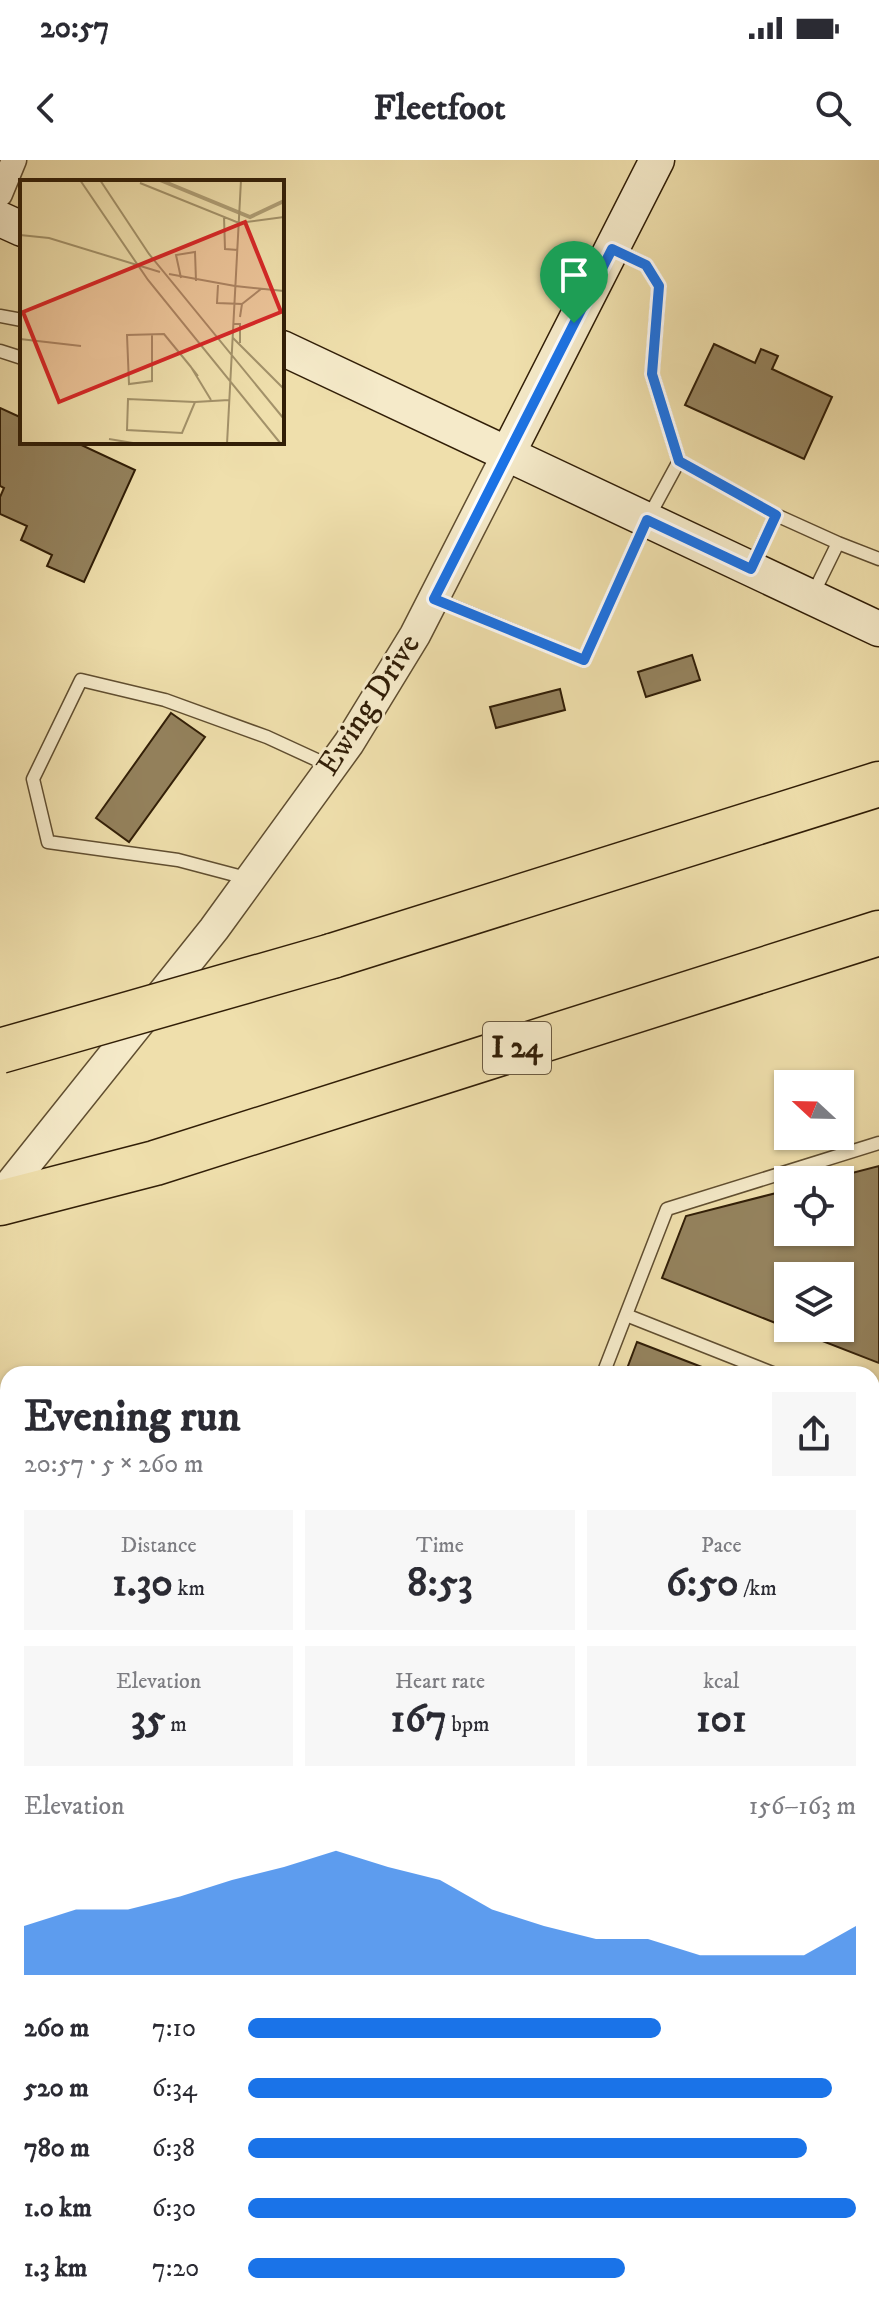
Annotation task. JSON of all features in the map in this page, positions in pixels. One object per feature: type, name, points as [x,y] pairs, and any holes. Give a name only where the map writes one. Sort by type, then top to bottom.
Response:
[{"type":"highway","points":[[0,1051],[332,956],[879,784]]},
{"type":"highway","name":"I 24","points":[[0,1200],[155,1163],[879,933]]},
{"type":"main road","name":"Ewing Drive","points":[[507,455],[657,160]]},
{"type":"main road","points":[[0,219],[20,228]]},
{"type":"main road","points":[[284,349],[879,629]]},
{"type":"street","points":[[0,194],[14,160]]},
{"type":"street","name":"Ewing Drive","points":[[0,1200],[214,929],[349,743],[415,635],[507,455]]},
{"type":"lane","points":[[612,249],[646,265],[659,286],[652,374],[679,461],[776,515],[879,559]]},
{"type":"lane","points":[[0,316],[20,320]]},
{"type":"lane","points":[[0,351],[20,357]]},
{"type":"lane","points":[[434,599],[584,660],[647,520],[679,461]]},
{"type":"lane","points":[[751,569],[776,515]]},
{"type":"lane","points":[[812,597],[838,543]]},
{"type":"lane","points":[[250,879],[178,860],[48,842],[33,779],[81,680],[165,700],[267,737],[331,766]]},
{"type":"lane","points":[[606,1366],[667,1209],[879,1143]]},
{"type":"lane","points":[[626,1315],[755,1366]]},
{"type":"building","points":[[714,344],[755,363],[761,349],[778,356],[772,369],[832,397],[804,459],[685,405]]},
{"type":"building","points":[[0,408],[20,417],[20,444],[79,444],[135,470],[84,582],[47,566],[52,555],[21,540],[27,526],[0,514],[0,497],[4,488],[0,486]]},
{"type":"building","points":[[692,655],[700,680],[646,697],[638,672]]},
{"type":"building","points":[[560,689],[565,710],[496,728],[490,707]]},
{"type":"building","points":[[171,713],[205,737],[129,842],[96,818]]},
{"type":"building","points":[[879,1166],[879,1363],[825,1342],[854,1342],[854,1262],[774,1262],[774,1322],[662,1278],[686,1216],[774,1194],[774,1246],[854,1246],[854,1172]]},
{"type":"building","points":[[637,1342],[699,1366],[628,1366]]},
{"type":"route","points":[[612,249],[646,265],[659,286],[652,374],[679,461],[776,515],[751,569],[647,520],[584,660],[434,599],[574,323],[612,249]]}]
